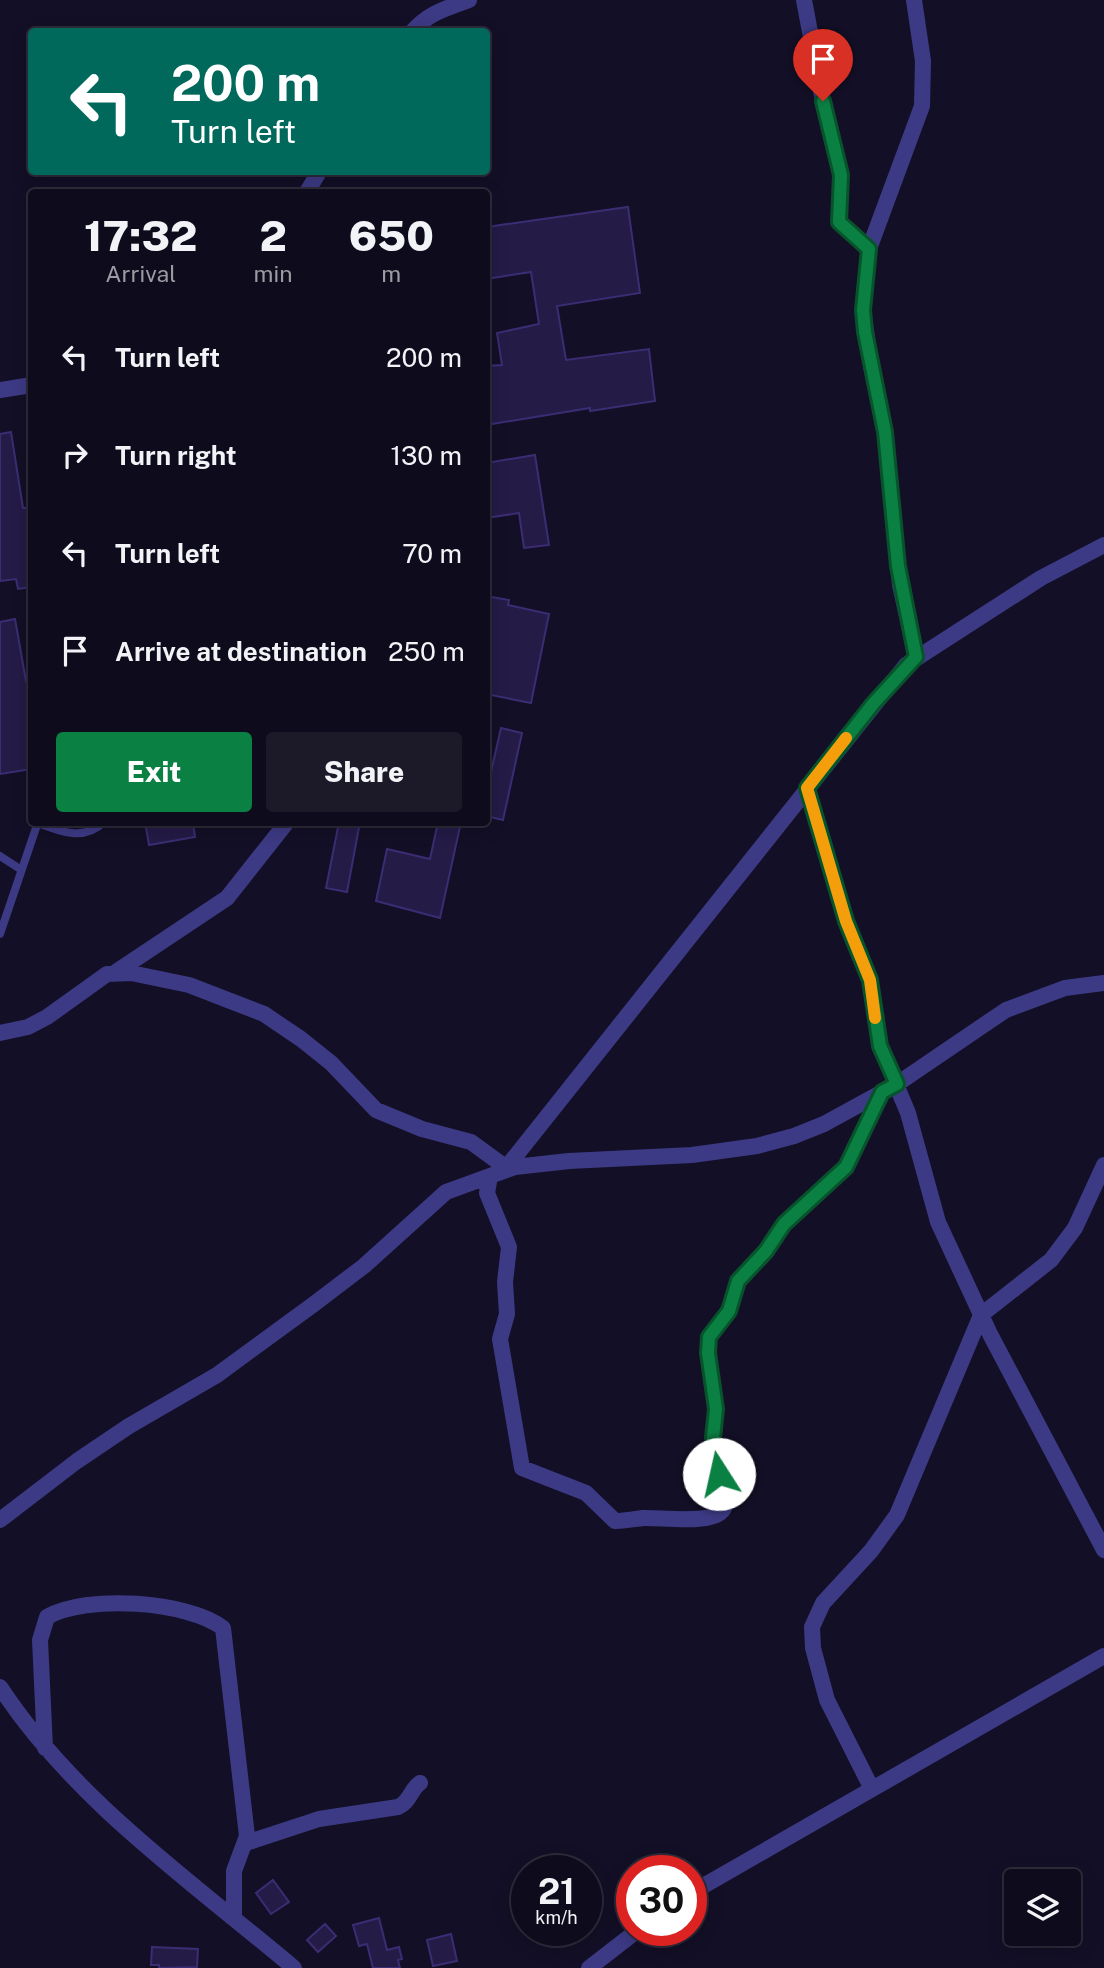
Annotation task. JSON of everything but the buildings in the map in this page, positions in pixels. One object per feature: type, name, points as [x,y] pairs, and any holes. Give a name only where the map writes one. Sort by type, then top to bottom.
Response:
[{"type":"street","points":[[415,28],[421,21],[438,11],[469,0]]},
{"type":"street","points":[[804,0],[823,101],[841,175],[839,222],[869,249]]},
{"type":"street","points":[[914,0],[923,61],[922,106],[869,249],[863,310],[885,432],[899,572],[916,657]]},
{"type":"street","points":[[0,390],[28,386]]},
{"type":"street","points":[[507,1169],[873,704],[916,657],[1041,578],[1104,545]]},
{"type":"street","points":[[807,788],[846,921],[870,980],[889,1088],[938,1222],[981,1315],[1104,1550]]},
{"type":"street","points":[[0,1033],[28,1027],[227,898],[284,826]]},
{"type":"street","points":[[116,972],[189,985],[264,1014],[331,1063],[376,1110],[422,1129],[471,1142],[507,1169]]},
{"type":"street","points":[[0,1520],[88,1454],[217,1375],[314,1304],[364,1266],[446,1192],[507,1169],[549,1163],[667,1157],[757,1146],[824,1124],[889,1088],[1006,1010],[1065,988],[1104,983]]},
{"type":"street","points":[[490,1176],[488,1193],[509,1247],[505,1282],[507,1314],[500,1339],[523,1468],[586,1493],[615,1521],[646,1518],[683,1520],[717,1515],[724,1508],[713,1438],[716,1409],[708,1353],[709,1337],[729,1311],[738,1281],[766,1251],[784,1224],[846,1167],[889,1088]]},
{"type":"street","points":[[872,1789],[827,1700],[813,1648],[812,1627],[823,1603],[871,1551],[897,1515],[981,1315],[1051,1260],[1074,1228],[1104,1165]]},
{"type":"street","points":[[45,1748],[40,1640],[47,1617],[58,1610],[96,1605],[147,1605],[197,1613],[223,1628],[246,1843],[234,1871],[234,1917]]},
{"type":"street","points":[[707,1884],[1104,1656]]},
{"type":"street","points":[[0,1687],[45,1748],[100,1804],[294,1968]]},
{"type":"street","points":[[246,1843],[319,1819],[398,1807],[408,1801],[414,1788],[420,1783]]},
{"type":"street","points":[[589,1968],[617,1946]]},
{"type":"lane","points":[[0,934],[37,826]]},
{"type":"lane","points":[[48,826],[75,834],[89,833],[99,826]]},
{"type":"lane","points":[[0,856],[20,869]]},
{"type":"slow traffic","points":[[846,738],[807,788],[846,921],[870,980],[875,1018]]},
{"type":"route","points":[[719,1474],[714,1455],[716,1409],[708,1353],[709,1337],[729,1311],[738,1281],[766,1251],[784,1224],[846,1167],[882,1092],[897,1084],[880,1046],[870,980],[846,921],[807,788],[873,704],[916,657],[895,547],[885,432],[865,332],[863,310],[869,249],[839,222],[841,175],[823,101]]}]
